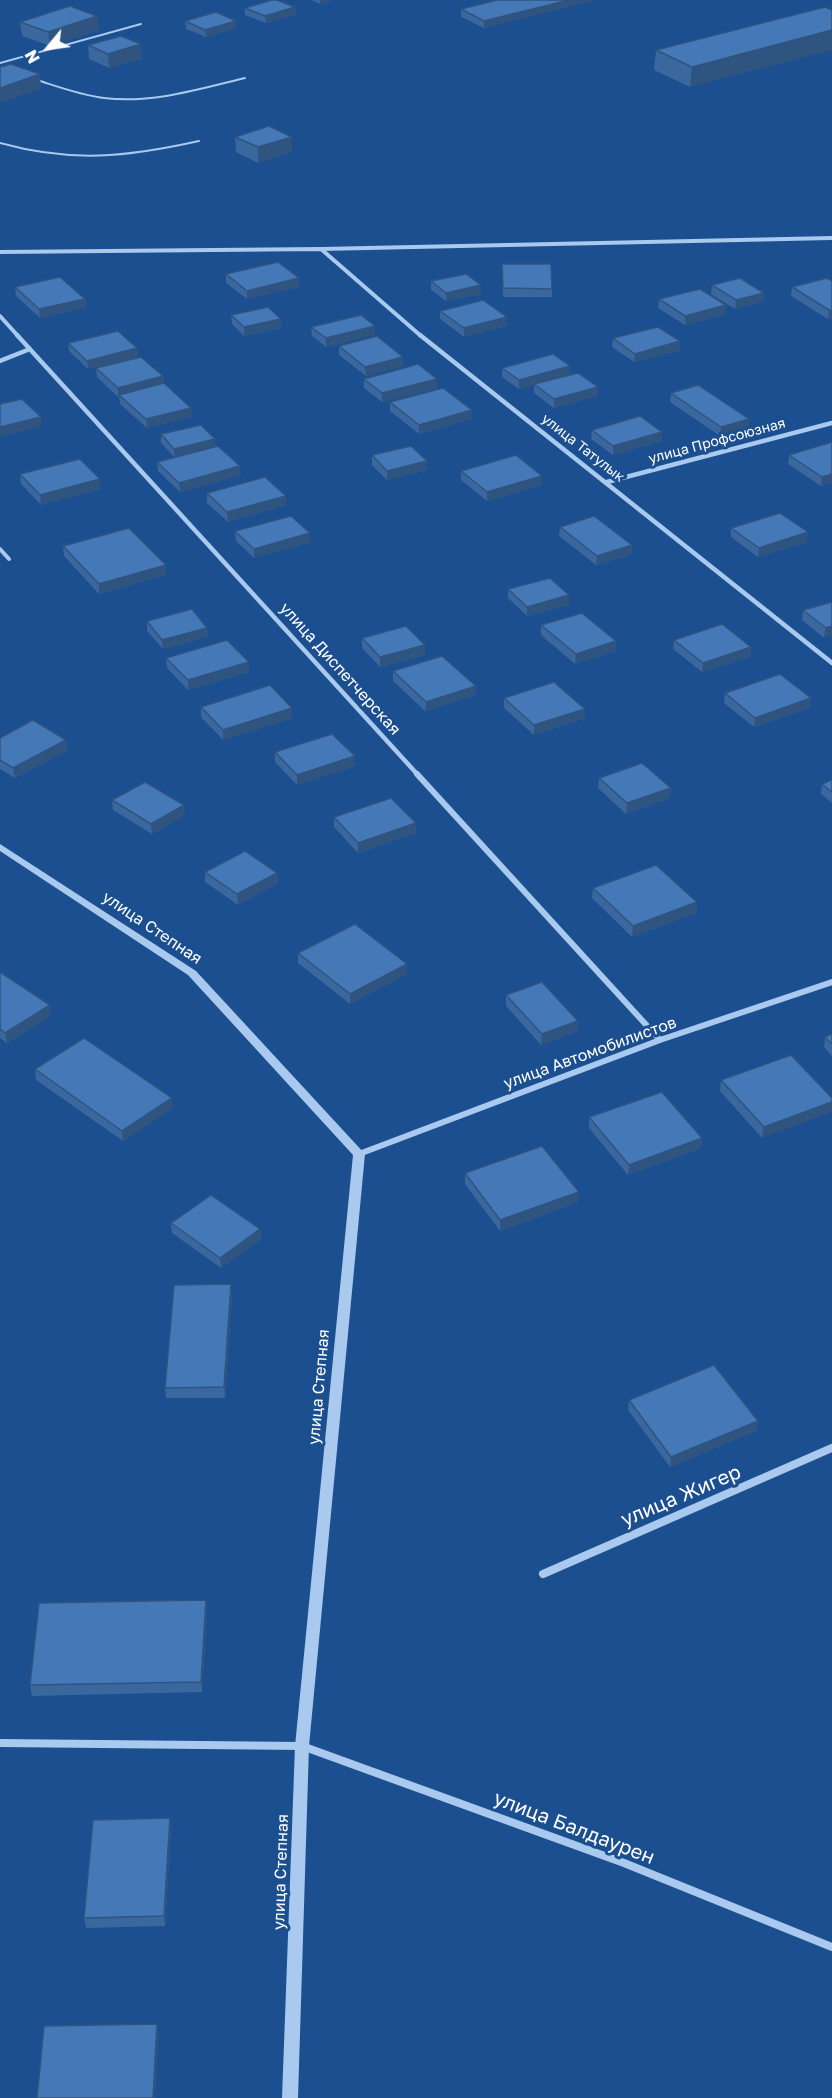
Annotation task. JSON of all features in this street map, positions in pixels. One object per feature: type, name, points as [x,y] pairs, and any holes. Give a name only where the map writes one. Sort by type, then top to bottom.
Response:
[{"type":"street","points":[[0,252],[321,249],[832,238]]},
{"type":"street","name":"улица Татулык","points":[[321,249],[443,355],[607,482],[831,662]]},
{"type":"street","name":"улица Диспетчерская","points":[[0,316],[660,1040]]},
{"type":"street","points":[[0,361],[30,349]]},
{"type":"street","name":"улица Профсоюзная","points":[[607,482],[832,423]]},
{"type":"street","name":"улица Степная","points":[[0,847],[192,973],[359,1154],[302,1746],[290,2098]]},
{"type":"street","name":"улица Автомобилистов","points":[[359,1154],[660,1040],[832,982]]},
{"type":"street","name":"улица Жигер","points":[[543,1574],[832,1449]]},
{"type":"street","name":"улица Балдаурен","points":[[0,1743],[302,1746],[624,1863],[832,1947]]},
{"type":"lane","points":[[0,63],[141,24]]},
{"type":"lane","points":[[30,78],[85,95],[126,99],[188,92],[245,78]]},
{"type":"lane","points":[[0,143],[33,153],[71,158],[107,159],[138,155],[198,141]]},
{"type":"lane","points":[[0,549],[9,559]]},
{"type":"building","points":[[272,0],[295,7],[265,16],[245,8]]},
{"type":"building","points":[[497,0],[569,0],[484,21],[461,9]]},
{"type":"building","points":[[70,6],[97,16],[48,32],[20,22]]},
{"type":"building","points":[[825,7],[832,10],[832,30],[692,67],[656,50]]},
{"type":"building","points":[[216,12],[236,21],[205,30],[185,21]]},
{"type":"building","points":[[121,36],[141,44],[108,54],[88,45]]},
{"type":"building","points":[[11,64],[40,74],[0,88],[0,67]]},
{"type":"building","points":[[269,126],[292,137],[258,147],[235,137]]},
{"type":"building","points":[[278,262],[299,278],[247,291],[226,274]]},
{"type":"building","points":[[502,264],[551,264],[552,289],[503,288]]},
{"type":"building","points":[[466,274],[481,285],[446,293],[431,281]]},
{"type":"building","points":[[60,277],[85,299],[39,309],[15,287]]},
{"type":"building","points":[[740,278],[764,293],[736,300],[712,285]]},
{"type":"building","points":[[827,278],[832,281],[832,310],[792,287]]},
{"type":"building","points":[[700,289],[726,305],[685,316],[659,299]]},
{"type":"building","points":[[483,300],[507,317],[464,328],[440,311]]},
{"type":"building","points":[[268,307],[281,319],[244,327],[231,315]]},
{"type":"building","points":[[361,315],[375,326],[326,338],[311,327]]},
{"type":"building","points":[[658,327],[680,341],[635,354],[613,338]]},
{"type":"building","points":[[118,331],[137,348],[87,361],[68,343]]},
{"type":"building","points":[[377,336],[403,357],[365,367],[339,346]]},
{"type":"building","points":[[553,354],[570,366],[519,380],[502,368]]},
{"type":"building","points":[[141,357],[163,376],[118,388],[96,368]]},
{"type":"building","points":[[418,364],[437,379],[382,393],[364,379]]},
{"type":"building","points":[[578,373],[598,387],[554,399],[534,384]]},
{"type":"building","points":[[164,383],[191,408],[146,419],[119,395]]},
{"type":"building","points":[[698,385],[749,419],[721,427],[671,393]]},
{"type":"building","points":[[443,388],[472,410],[419,425],[390,402]]},
{"type":"building","points":[[22,399],[41,417],[0,427],[0,404]]},
{"type":"building","points":[[640,416],[662,432],[613,446],[592,430]]},
{"type":"building","points":[[201,425],[215,439],[174,449],[161,434]]},
{"type":"building","points":[[832,442],[832,474],[822,477],[789,455]]},
{"type":"building","points":[[218,446],[240,466],[179,483],[157,462]]},
{"type":"building","points":[[411,446],[427,461],[387,471],[372,455]]},
{"type":"building","points":[[516,455],[542,476],[487,492],[461,471]]},
{"type":"building","points":[[80,459],[100,479],[40,495],[20,474]]},
{"type":"building","points":[[265,477],[286,496],[227,512],[207,493]]},
{"type":"building","points":[[780,513],[808,532],[759,548],[731,528]]},
{"type":"building","points":[[291,516],[310,533],[254,549],[235,531]]},
{"type":"building","points":[[594,516],[632,545],[597,556],[560,527]]},
{"type":"building","points":[[129,528],[166,565],[99,584],[63,546]]},
{"type":"building","points":[[550,578],[569,595],[527,607],[508,589]]},
{"type":"building","points":[[832,602],[832,626],[826,628],[803,610]]},
{"type":"building","points":[[192,609],[207,628],[162,640],[147,621]]},
{"type":"building","points":[[582,613],[616,641],[576,654],[541,625]]},
{"type":"building","points":[[722,624],[751,647],[703,663],[674,640]]},
{"type":"building","points":[[406,626],[425,645],[380,657],[362,638]]},
{"type":"building","points":[[227,640],[249,662],[188,680],[166,658]]},
{"type":"building","points":[[442,656],[476,686],[426,702],[393,671]]},
{"type":"building","points":[[780,674],[811,698],[755,718],[725,693]]},
{"type":"building","points":[[554,682],[585,709],[534,725],[504,698]]},
{"type":"building","points":[[270,685],[292,708],[223,730],[201,707]]},
{"type":"building","points":[[33,720],[66,740],[13,768],[0,760],[0,738]]},
{"type":"building","points":[[332,734],[355,756],[297,775],[275,752]]},
{"type":"building","points":[[642,763],[671,788],[627,803],[599,778]]},
{"type":"building","points":[[832,780],[832,792],[822,784]]},
{"type":"building","points":[[145,782],[184,805],[151,824],[112,800]]},
{"type":"building","points":[[391,798],[416,823],[358,843],[334,817]]},
{"type":"building","points":[[245,851],[277,873],[237,894],[205,872]]},
{"type":"building","points":[[656,865],[697,902],[633,926],[593,888]]},
{"type":"building","points":[[355,924],[407,964],[350,994],[298,953]]},
{"type":"building","points":[[0,972],[50,1005],[5,1033],[0,1029]]},
{"type":"building","points":[[542,982],[578,1021],[542,1034],[506,995]]},
{"type":"building","points":[[832,1034],[832,1044],[825,1037]]},
{"type":"building","points":[[84,1038],[172,1098],[122,1131],[35,1069]]},
{"type":"building","points":[[791,1055],[832,1098],[832,1102],[764,1127],[721,1080]]},
{"type":"building","points":[[662,1092],[702,1138],[629,1165],[589,1117]]},
{"type":"building","points":[[542,1146],[579,1192],[500,1220],[465,1173]]},
{"type":"building","points":[[211,1195],[260,1229],[220,1258],[171,1223]]},
{"type":"building","points":[[231,1284],[224,1387],[165,1388],[174,1285]]},
{"type":"building","points":[[714,1365],[758,1421],[671,1457],[629,1400]]},
{"type":"building","points":[[206,1600],[201,1682],[30,1685],[39,1603]]},
{"type":"building","points":[[170,1818],[164,1916],[84,1918],[93,1820]]},
{"type":"building","points":[[157,2024],[153,2098],[37,2098],[44,2026]]}]
